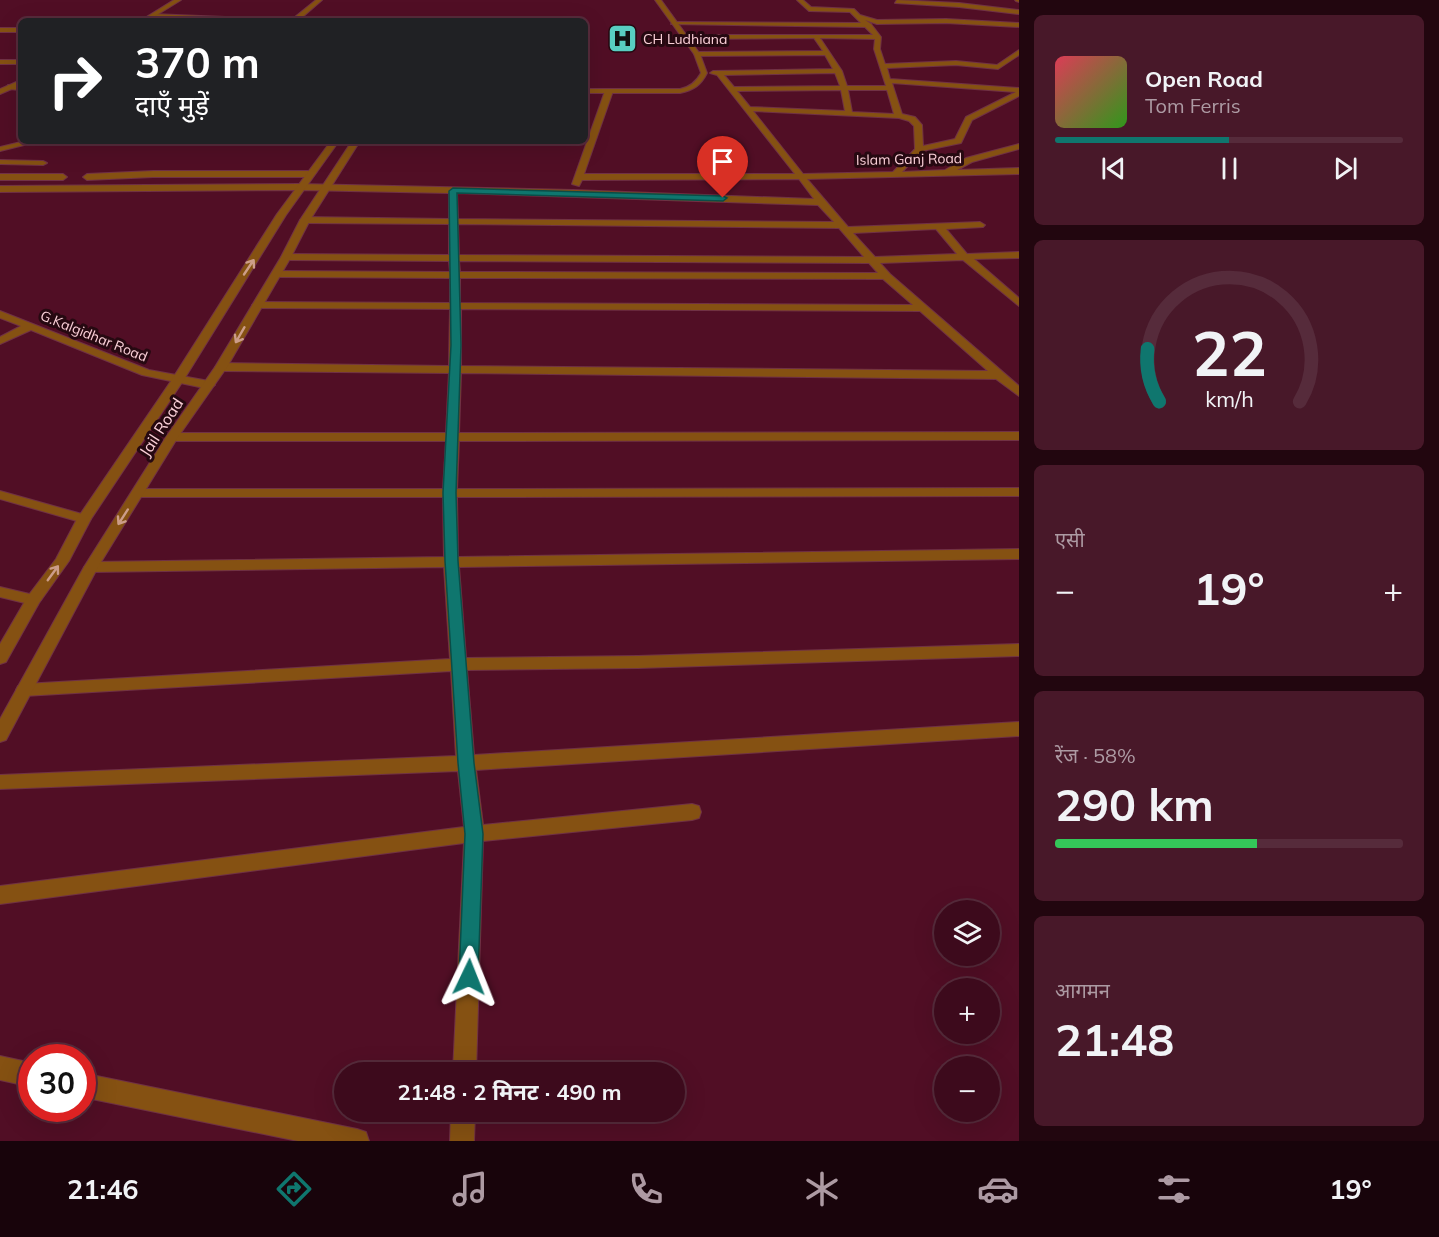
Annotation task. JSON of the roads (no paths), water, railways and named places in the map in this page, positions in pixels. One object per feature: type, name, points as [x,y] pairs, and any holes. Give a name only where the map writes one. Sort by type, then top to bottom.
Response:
[{"type":"street","points":[[149,18],[178,0]]},
{"type":"street","points":[[298,18],[319,0]]},
{"type":"street","points":[[588,89],[687,90],[700,81],[704,73],[697,54],[658,0]]},
{"type":"street","points":[[800,0],[808,9],[852,10],[878,37]]},
{"type":"street","points":[[897,2],[936,2],[1019,12]]},
{"type":"street","points":[[153,16],[203,18]]},
{"type":"street","points":[[860,17],[879,22],[945,21],[1019,25]]},
{"type":"street","points":[[674,24],[868,25]]},
{"type":"street","points":[[0,30],[18,30]]},
{"type":"street","points":[[816,36],[839,71],[845,87],[849,114]]},
{"type":"street","points":[[685,37],[878,37]]},
{"type":"street","points":[[878,37],[876,47],[899,116]]},
{"type":"street","points":[[884,66],[951,63],[998,67],[1019,52]]},
{"type":"street","points":[[697,54],[828,53]]},
{"type":"street","points":[[0,62],[18,62]]},
{"type":"street","points":[[704,73],[839,71]]},
{"type":"street","points":[[719,73],[870,260],[922,308],[1008,379],[1019,392]]},
{"type":"street","points":[[0,92],[18,84]]},
{"type":"street","points":[[733,89],[890,84],[1019,91]]},
{"type":"street","points":[[11,87],[18,88]]},
{"type":"street","points":[[573,193],[607,91]]},
{"type":"street","points":[[896,172],[919,149],[958,141],[969,119],[1019,91]]},
{"type":"street","points":[[748,109],[899,116],[916,121],[919,149]]},
{"type":"street","points":[[0,149],[22,144]]},
{"type":"street","name":"Jail Road","points":[[0,658],[33,600],[62,561],[84,519],[177,381],[300,187],[332,144]]},
{"type":"street","name":"Jail Road","points":[[0,735],[91,567],[172,437],[221,368],[305,220],[354,144]]},
{"type":"street","points":[[947,172],[987,153],[1019,146]]},
{"type":"street","points":[[987,153],[1019,153]]},
{"type":"street","points":[[0,162],[43,163]]},
{"type":"street","name":"Islam Ganj Road","points":[[770,188],[800,175],[1019,171]]},
{"type":"street","points":[[0,177],[310,174]]},
{"type":"street","points":[[578,177],[770,188],[821,202]]},
{"type":"street","points":[[0,189],[300,187],[573,193],[770,188]]},
{"type":"street","points":[[453,191],[455,369],[450,493],[452,561],[466,763],[474,834],[465,1062]]},
{"type":"street","points":[[305,220],[843,228],[980,225]]},
{"type":"street","points":[[939,227],[964,256],[1019,303]]},
{"type":"street","points":[[286,257],[870,260],[1019,255]]},
{"type":"street","points":[[276,274],[886,276]]},
{"type":"street","points":[[1007,293],[1019,293]]},
{"type":"street","points":[[257,305],[922,308]]},
{"type":"street","name":"G.Kalgidhar Road","points":[[0,314],[147,374],[209,385]]},
{"type":"street","points":[[0,340],[31,326]]},
{"type":"street","points":[[221,368],[455,369],[1008,379]]},
{"type":"street","points":[[172,437],[1019,436]]},
{"type":"street","points":[[138,493],[1019,492]]},
{"type":"street","points":[[0,495],[84,519]]},
{"type":"street","points":[[91,567],[1019,554]]},
{"type":"street","points":[[0,592],[33,600]]},
{"type":"street","points":[[24,690],[460,664],[638,662],[1019,650]]},
{"type":"street","points":[[0,782],[466,763],[1019,729]]},
{"type":"street","points":[[0,895],[474,834],[692,812]]},
{"type":"street","points":[[0,1068],[18,1072]]},
{"type":"street","points":[[96,1088],[357,1141]]},
{"type":"street","points":[[462,1141],[463,1122]]},
{"type":"place","name":"CH Ludhiana","points":[[622,39]]}]
